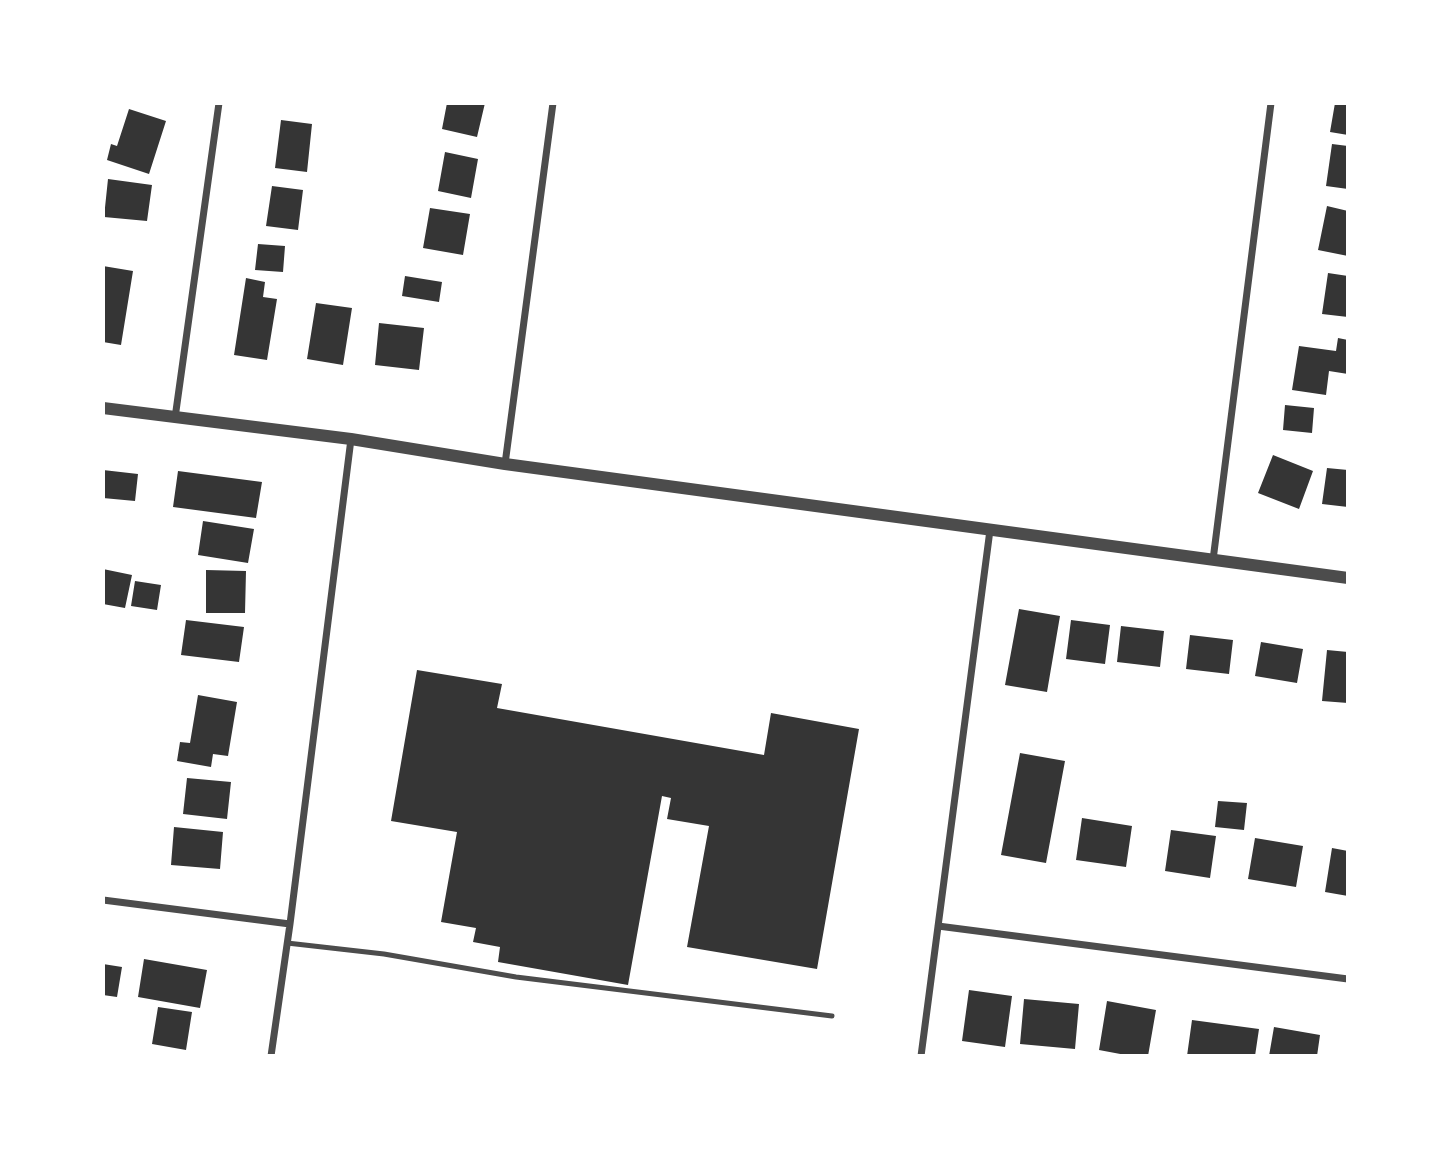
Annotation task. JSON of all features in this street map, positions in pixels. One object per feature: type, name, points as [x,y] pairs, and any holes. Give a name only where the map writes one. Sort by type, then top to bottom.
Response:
[{"type":"street","points":[[175,418],[219,103]]},
{"type":"street","points":[[505,464],[553,103]]},
{"type":"street","points":[[1213,560],[1271,103]]},
{"type":"street","points":[[103,408],[351,439],[505,464],[1348,578]]},
{"type":"street","points":[[271,1056],[351,439]]},
{"type":"street","points":[[921,1056],[990,530]]},
{"type":"street","points":[[103,900],[290,924]]},
{"type":"street","points":[[938,926],[1348,979]]},
{"type":"lane","points":[[287,943],[384,954],[516,976],[832,1016]]},
{"type":"building","points":[[447,103],[485,103],[477,137],[442,129]]},
{"type":"building","points":[[1335,103],[1348,103],[1348,135],[1330,132]]},
{"type":"building","points":[[129,109],[166,121],[149,174],[107,160],[111,144],[117,146]]},
{"type":"building","points":[[281,120],[312,124],[307,172],[275,168]]},
{"type":"building","points":[[1332,144],[1348,146],[1348,189],[1326,186]]},
{"type":"building","points":[[445,152],[478,159],[471,198],[438,191]]},
{"type":"building","points":[[108,179],[152,185],[147,221],[104,217]]},
{"type":"building","points":[[272,186],[303,190],[298,230],[266,226]]},
{"type":"building","points":[[1327,206],[1348,211],[1348,256],[1318,250]]},
{"type":"building","points":[[430,208],[470,214],[463,255],[423,248]]},
{"type":"building","points":[[258,244],[285,246],[283,272],[255,270]]},
{"type":"building","points":[[103,266],[133,271],[121,345],[103,342]]},
{"type":"building","points":[[1328,273],[1348,276],[1348,317],[1322,314]]},
{"type":"building","points":[[405,276],[442,282],[439,302],[402,296]]},
{"type":"building","points":[[246,278],[265,282],[263,297],[277,299],[267,360],[234,355]]},
{"type":"building","points":[[316,303],[352,308],[343,365],[307,359]]},
{"type":"building","points":[[379,323],[424,328],[419,370],[375,365]]},
{"type":"building","points":[[1338,338],[1348,340],[1348,374],[1329,371],[1326,395],[1292,390],[1299,346],[1336,351]]},
{"type":"building","points":[[1285,405],[1314,408],[1312,433],[1283,430]]},
{"type":"building","points":[[1273,455],[1313,471],[1299,509],[1258,493]]},
{"type":"building","points":[[1327,468],[1348,470],[1348,507],[1322,504]]},
{"type":"building","points":[[103,470],[138,474],[135,501],[103,498]]},
{"type":"building","points":[[178,471],[262,482],[256,518],[173,507]]},
{"type":"building","points":[[203,521],[254,529],[248,563],[198,555]]},
{"type":"building","points":[[103,569],[132,575],[125,608],[103,604]]},
{"type":"building","points":[[206,570],[246,571],[245,613],[206,613]]},
{"type":"building","points":[[135,581],[161,585],[157,610],[131,606]]},
{"type":"building","points":[[1019,609],[1060,616],[1047,692],[1005,685]]},
{"type":"building","points":[[186,620],[244,627],[239,662],[181,655]]},
{"type":"building","points":[[1071,620],[1110,625],[1105,664],[1066,659]]},
{"type":"building","points":[[1121,626],[1164,631],[1160,667],[1117,662]]},
{"type":"building","points":[[1190,635],[1233,640],[1229,674],[1186,669]]},
{"type":"building","points":[[1261,642],[1303,649],[1297,683],[1255,676]]},
{"type":"building","points":[[1327,650],[1348,652],[1348,703],[1322,701]]},
{"type":"building","points":[[417,670],[502,684],[497,708],[764,755],[771,713],[859,729],[817,969],[687,947],[709,826],[667,819],[671,798],[662,796],[628,985],[498,962],[500,947],[473,942],[476,928],[441,922],[457,832],[391,821]]},
{"type":"building","points":[[198,695],[237,702],[228,756],[213,754],[211,767],[177,761],[180,742],[190,743]]},
{"type":"building","points":[[1020,753],[1065,761],[1046,863],[1001,855]]},
{"type":"building","points":[[187,778],[231,782],[227,819],[183,814]]},
{"type":"building","points":[[1218,801],[1247,803],[1244,830],[1215,827]]},
{"type":"building","points":[[1082,818],[1132,826],[1126,867],[1076,860]]},
{"type":"building","points":[[174,827],[223,832],[220,869],[171,865]]},
{"type":"building","points":[[1171,830],[1216,836],[1210,878],[1165,871]]},
{"type":"building","points":[[1255,838],[1303,846],[1296,887],[1248,879]]},
{"type":"building","points":[[1332,848],[1348,851],[1348,896],[1325,892]]},
{"type":"building","points":[[144,959],[207,970],[200,1008],[138,997]]},
{"type":"building","points":[[103,964],[122,967],[117,997],[103,995]]},
{"type":"building","points":[[969,990],[1012,996],[1005,1047],[962,1041]]},
{"type":"building","points":[[1024,999],[1079,1004],[1075,1049],[1020,1044]]},
{"type":"building","points":[[1107,1001],[1156,1010],[1148,1056],[1099,1050]]},
{"type":"building","points":[[158,1007],[192,1012],[186,1050],[152,1044]]},
{"type":"building","points":[[1192,1020],[1259,1029],[1255,1056],[1187,1056]]},
{"type":"building","points":[[1274,1027],[1320,1035],[1317,1056],[1269,1056]]}]
